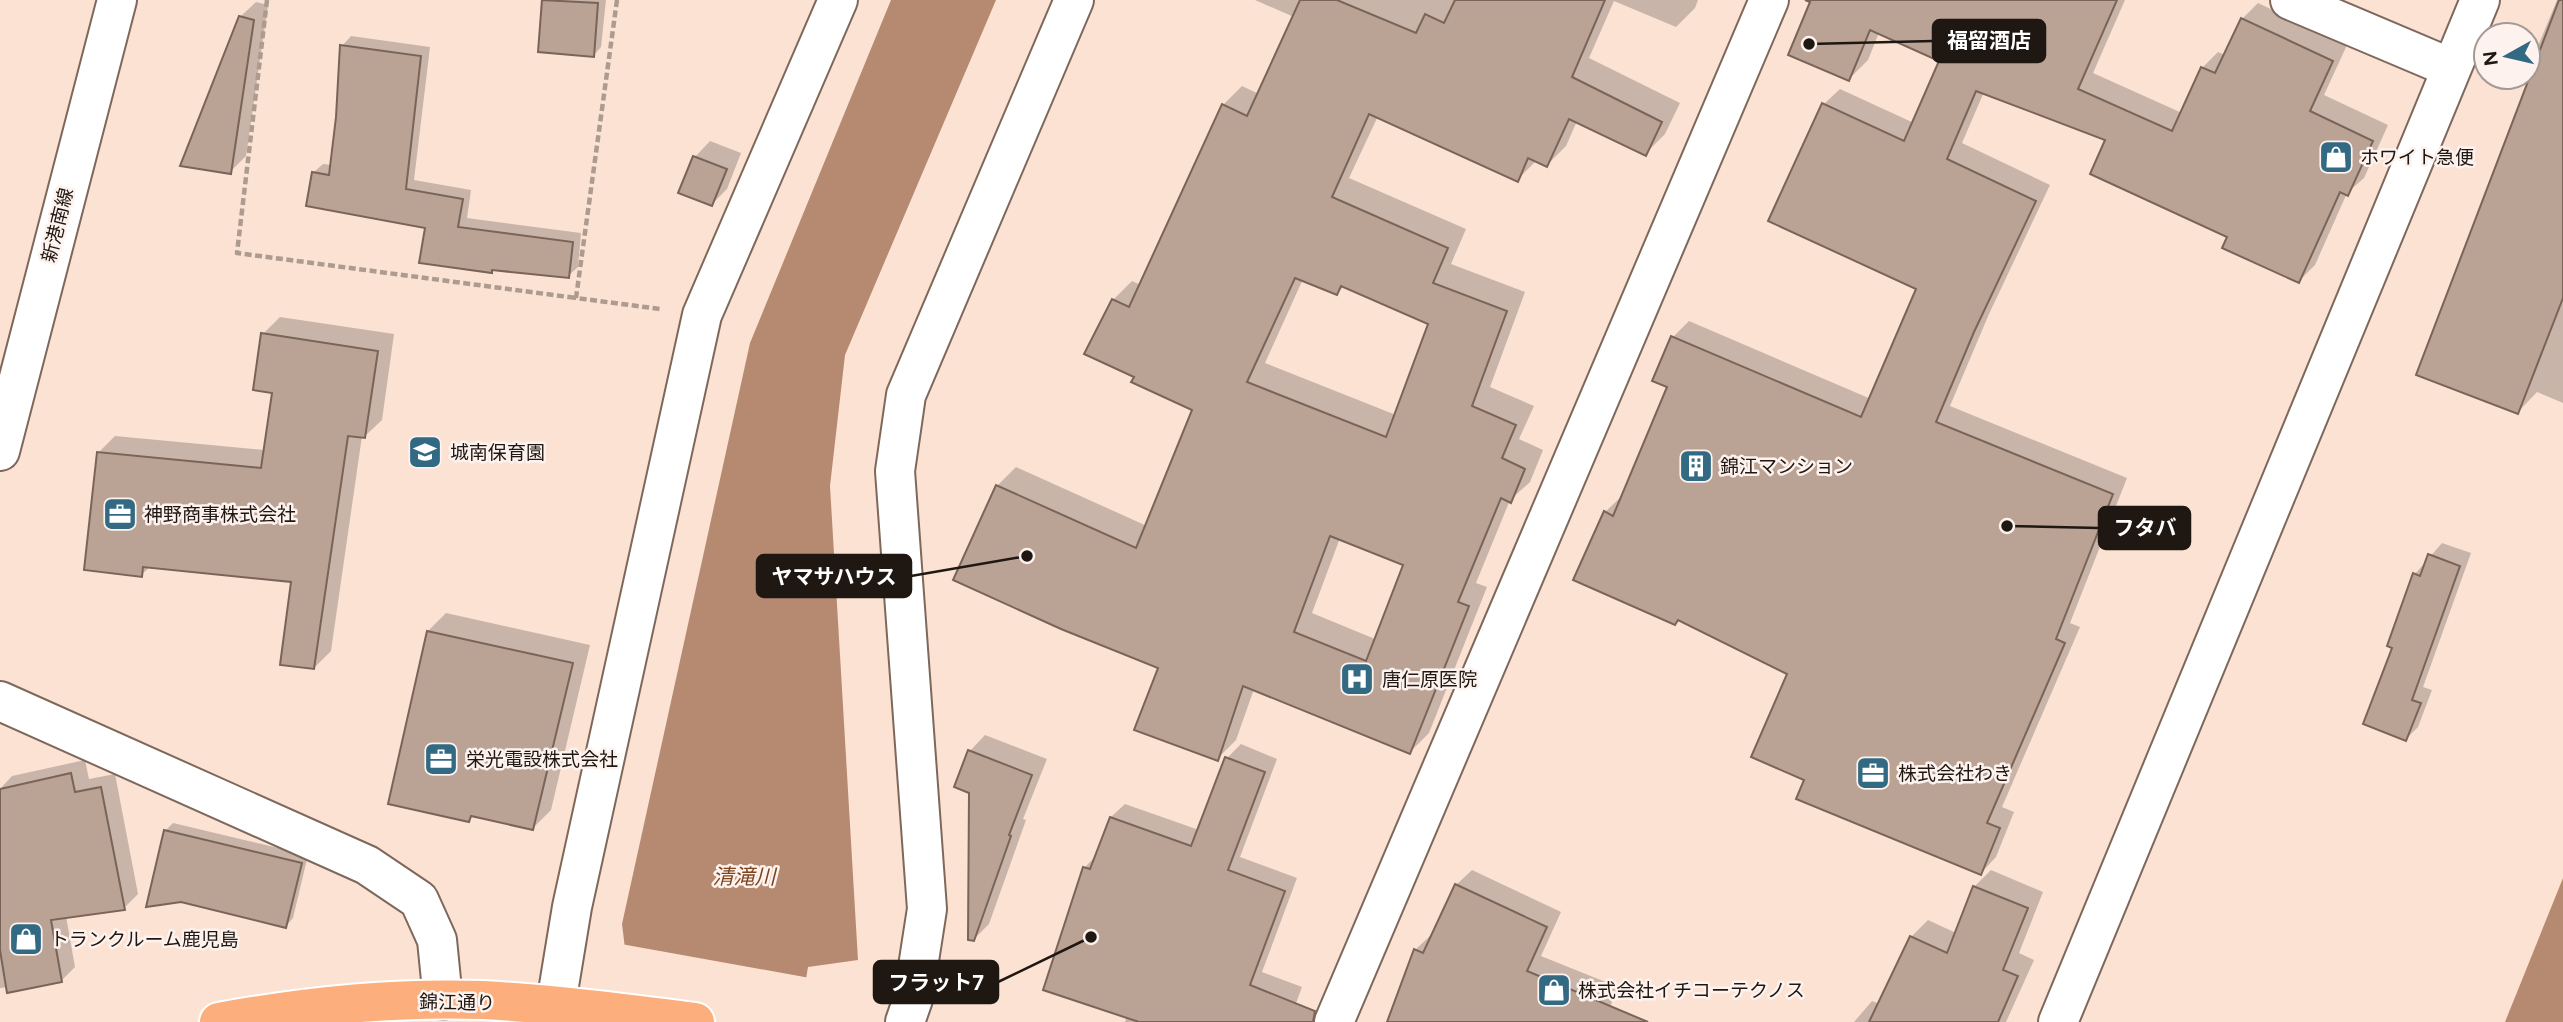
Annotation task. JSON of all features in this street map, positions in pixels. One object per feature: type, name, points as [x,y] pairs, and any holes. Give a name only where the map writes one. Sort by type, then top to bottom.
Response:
[{"type":"highway","name":"錦江通り","points":[[219,1022],[296,1011],[403,1001],[484,1000],[564,1013],[695,1022]]},
{"type":"street","name":"新港南線","points":[[1,445],[117,0]]},
{"type":"street","points":[[564,1013],[572,907],[702,315],[838,0]]},
{"type":"street","points":[[905,1022],[913,999],[927,909],[895,471],[906,395],[1074,0]]},
{"type":"street","points":[[1334,1022],[1769,0]]},
{"type":"street","points":[[2290,0],[2451,68]]},
{"type":"street","points":[[2058,1022],[2480,0]]},
{"type":"street","points":[[0,701],[367,865],[419,900],[438,940],[443,1000]]},
{"type":"path","points":[[267,0],[237,253],[702,315]]},
{"type":"path","points":[[576,298],[617,0]]},
{"type":"water","name":"清滝川","points":[[891,0],[996,0],[845,355],[830,486],[858,960],[808,967],[799,1022],[634,1022],[622,924],[750,343]]},
{"type":"water","points":[[2563,878],[2563,1022],[2505,1022]]},
{"type":"pier","points":[[621,944],[810,978],[803,1022],[630,1022]]},
{"type":"building","points":[[542,0],[598,3],[594,57],[538,52]]},
{"type":"building","points":[[1300,0],[1337,0],[1416,33],[1425,14],[1444,23],[1455,0],[1605,0],[1572,77],[1662,122],[1646,156],[1569,119],[1547,167],[1528,158],[1518,182],[1369,114],[1332,197],[1448,248],[1433,283],[1507,311],[1472,406],[1516,425],[1502,458],[1525,469],[1511,503],[1501,498],[1458,602],[1469,606],[1410,754],[1243,686],[1218,761],[1134,730],[1158,668],[1061,629],[953,580],[996,485],[1136,548],[1192,410],[1131,382],[1134,377],[1084,354],[1112,299],[1129,307],[1222,104],[1247,116]],"holes":[[[1295,278],[1337,295],[1341,286],[1428,324],[1386,437],[1247,382]],[[1330,536],[1403,565],[1366,661],[1294,632]]]},
{"type":"building","points":[[1805,0],[2117,0],[2078,89],[2172,131],[2201,67],[2215,73],[2241,18],[2333,61],[2310,111],[2373,141],[2348,196],[2340,192],[2299,283],[2222,248],[2227,237],[2090,174],[2105,140],[1976,91],[1947,159],[2036,201],[1974,332],[1936,422],[2113,494],[2056,639],[2065,643],[1987,823],[2000,828],[1981,875],[1796,799],[1804,780],[1751,757],[1787,674],[1678,620],[1675,625],[1573,580],[1604,511],[1613,516],[1667,387],[1652,381],[1671,336],[1861,417],[1916,289],[1768,221],[1822,103],[1904,141],[1939,61],[1870,30],[1849,81],[1788,55],[1810,2]]},
{"type":"building","points":[[2559,0],[2563,0],[2563,298],[2518,414],[2416,375],[2524,91],[2542,91],[2542,45]]},
{"type":"building","points":[[239,16],[254,20],[231,174],[180,166]]},
{"type":"building","points":[[340,45],[421,56],[406,189],[463,199],[458,227],[573,242],[569,278],[492,270],[492,273],[419,263],[425,228],[306,206],[312,172],[329,175]]},
{"type":"building","points":[[693,156],[727,169],[712,206],[678,193]]},
{"type":"building","points":[[261,333],[378,351],[365,438],[348,436],[314,669],[280,665],[291,582],[143,567],[142,577],[84,570],[97,452],[261,468],[272,393],[253,390]]},
{"type":"building","points":[[2428,554],[2460,566],[2412,700],[2421,703],[2406,741],[2363,724],[2392,648],[2387,646],[2413,573],[2420,576]]},
{"type":"building","name":"栄光電設株式会社","points":[[427,631],[573,663],[533,830],[471,816],[469,822],[388,804]]},
{"type":"building","points":[[968,750],[1032,775],[974,941],[968,940],[969,793],[954,787]]},
{"type":"building","points":[[1225,757],[1265,772],[1228,870],[1285,891],[1250,985],[1315,1011],[1313,1022],[1139,1022],[1043,990],[1083,867],[1090,869],[1110,817],[1191,846]]},
{"type":"building","points":[[71,773],[75,792],[101,787],[125,910],[51,920],[62,982],[7,993],[0,950],[0,789]]},
{"type":"building","points":[[164,830],[302,863],[286,928],[181,902],[146,907]]},
{"type":"building","points":[[1455,884],[1547,927],[1527,971],[1648,1022],[1387,1022],[1414,949],[1423,953]]},
{"type":"building","points":[[1973,886],[2028,908],[2003,970],[2018,976],[1998,1022],[1869,1022],[1910,936],[1947,953]]},
{"type":"place","name":"福留酒店","points":[[1809,44]]},
{"type":"place","name":"ホワイト急便","points":[[2336,157]]},
{"type":"place","name":"城南保育園","points":[[425,452]]},
{"type":"place","name":"錦江マンション","points":[[1696,466]]},
{"type":"place","name":"神野商事株式会社","points":[[120,514]]},
{"type":"place","name":"フタバ","points":[[2007,526]]},
{"type":"place","name":"ヤマサハウス","points":[[1027,556]]},
{"type":"place","name":"唐仁原医院","points":[[1357,679]]},
{"type":"place","name":"栄光電設株式会社","points":[[441,759]]},
{"type":"place","name":"株式会社わき","points":[[1873,773]]},
{"type":"place","name":"フラット7","points":[[1091,937]]},
{"type":"place","name":"トランクルーム鹿児島","points":[[26,939]]},
{"type":"place","name":"株式会社イチコーテクノス","points":[[1554,990]]}]
